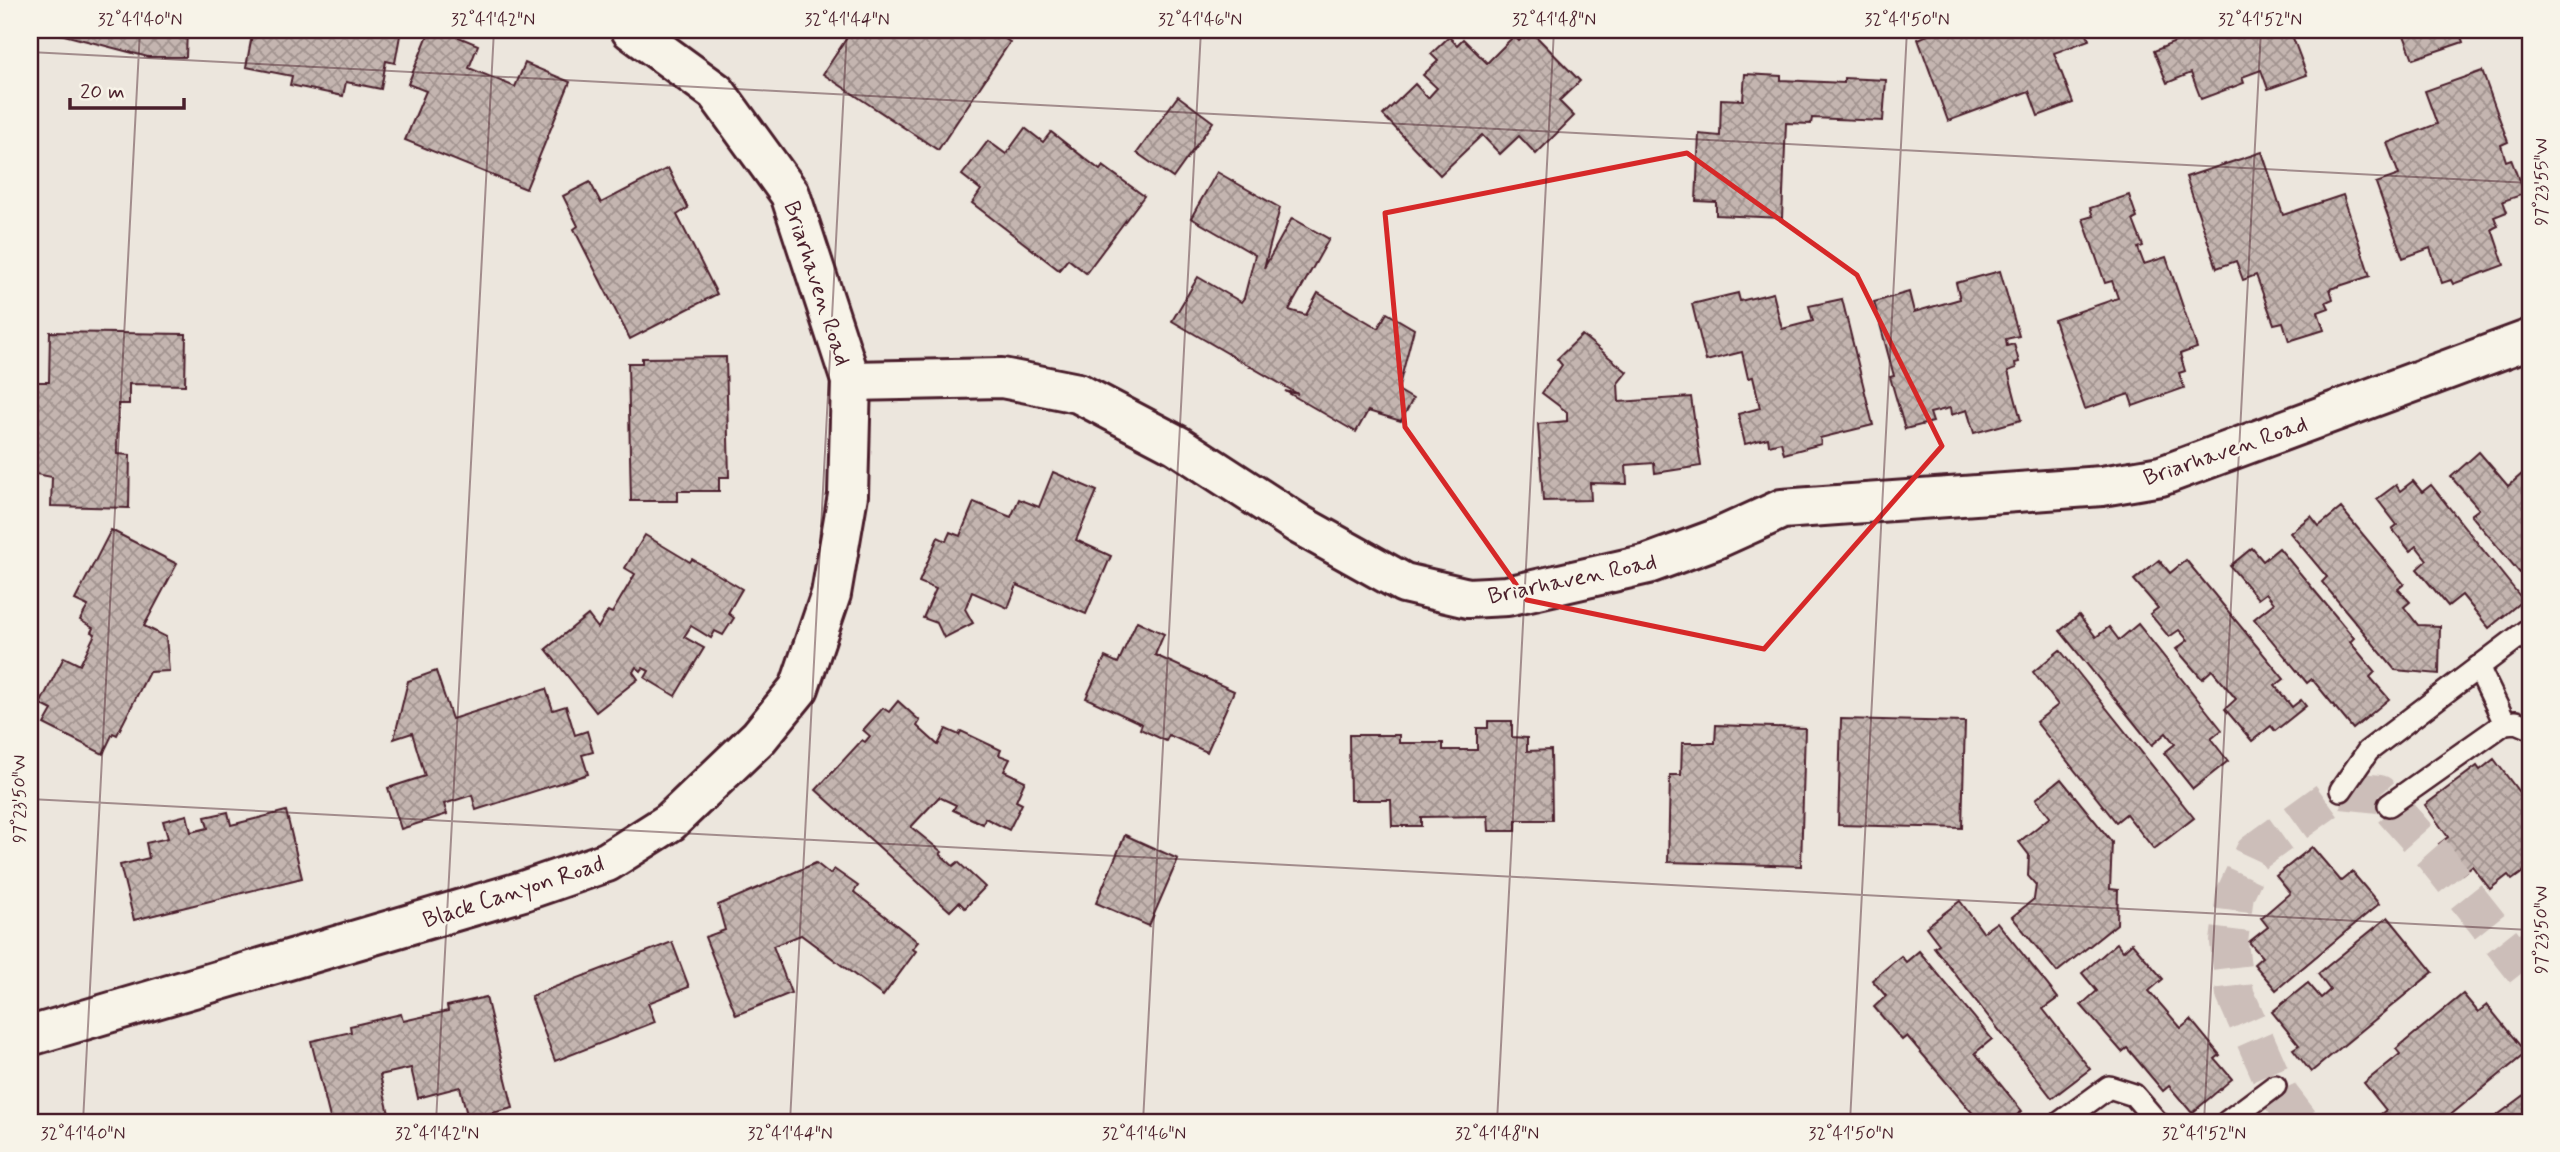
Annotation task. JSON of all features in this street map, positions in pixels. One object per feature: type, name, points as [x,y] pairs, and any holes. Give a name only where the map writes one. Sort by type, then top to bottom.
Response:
[{"type":"street","name":"Briarhaven Road","points":[[631,30],[716,92],[790,194],[851,381],[1002,378],[1078,393],[1177,445],[1300,524],[1404,583],[1468,598],[1507,596],[1648,564],[1716,539],[1782,509],[2102,486],[2161,476],[2530,339]]},
{"type":"street","name":"Black Canyon Road","points":[[30,1036],[523,891],[607,862],[670,822],[760,737],[799,688],[831,594],[846,507],[851,381]]},
{"type":"lane","points":[[2341,790],[2368,751],[2530,628]]},
{"type":"lane","points":[[2478,667],[2505,723]]},
{"type":"lane","points":[[2389,805],[2505,723],[2515,722],[2530,727]]},
{"type":"lane","points":[[2227,1122],[2275,1086]]},
{"type":"lane","points":[[2061,1122],[2109,1087],[2134,1096],[2157,1122]]},
{"type":"highlighted area","points":[[1687,153],[1857,275],[1942,446],[1764,649],[1527,600],[1405,427],[1385,213]]},
{"type":"building","points":[[45,30],[187,30],[186,57],[148,57]]},
{"type":"building","points":[[253,30],[401,30],[395,63],[386,61],[381,89],[346,82],[343,96],[290,85],[292,76],[246,67]]},
{"type":"building","points":[[430,30],[442,30],[478,45],[469,68],[515,87],[525,63],[570,82],[526,189],[405,140],[426,91],[408,84]]},
{"type":"building","points":[[852,30],[991,30],[1010,42],[938,150],[823,74]]},
{"type":"building","points":[[1530,30],[1580,81],[1559,101],[1574,116],[1536,154],[1519,136],[1500,154],[1482,135],[1440,175],[1383,115],[1415,84],[1428,98],[1437,88],[1423,75],[1438,61],[1431,54],[1449,37],[1457,45],[1463,39],[1487,63],[1514,36],[1519,41]]},
{"type":"building","points":[[1940,30],[2086,30],[2089,40],[2054,53],[2073,103],[2038,116],[2029,91],[1948,121],[1918,39]]},
{"type":"building","points":[[2177,30],[2290,30],[2307,75],[2268,89],[2261,70],[2242,77],[2244,83],[2201,99],[2191,73],[2167,83],[2154,51],[2180,40]]},
{"type":"building","points":[[2402,30],[2459,30],[2463,42],[2413,59]]},
{"type":"building","points":[[2482,71],[2508,142],[2501,145],[2506,161],[2511,159],[2524,194],[2503,201],[2507,212],[2494,217],[2498,226],[2492,229],[2504,265],[2453,284],[2451,280],[2442,283],[2430,248],[2403,258],[2376,183],[2399,175],[2387,143],[2437,124],[2425,91]]},
{"type":"building","points":[[1745,74],[1781,76],[1781,80],[1844,83],[1844,78],[1886,80],[1883,121],[1812,118],[1811,124],[1786,123],[1782,218],[1716,215],[1716,202],[1696,201],[1699,134],[1720,136],[1721,99],[1743,100]]},
{"type":"building","points":[[1178,96],[1213,122],[1173,178],[1137,153]]},
{"type":"building","points":[[1025,128],[1043,142],[1051,132],[1100,170],[1103,166],[1144,196],[1086,273],[1068,259],[1059,270],[972,203],[981,190],[962,175],[988,141],[1006,154]]},
{"type":"building","points":[[2262,152],[2283,215],[2343,195],[2370,276],[2330,289],[2333,299],[2326,302],[2329,308],[2318,312],[2324,330],[2289,341],[2283,322],[2274,324],[2256,275],[2243,280],[2236,261],[2217,268],[2186,177]]},
{"type":"building","points":[[668,168],[688,208],[677,215],[717,294],[630,339],[574,229],[578,226],[563,196],[590,182],[601,203]]},
{"type":"building","points":[[1217,172],[1280,208],[1264,268],[1292,218],[1329,239],[1289,310],[1306,315],[1318,293],[1378,328],[1387,313],[1414,329],[1398,390],[1413,399],[1401,421],[1368,411],[1356,432],[1285,391],[1298,394],[1172,321],[1198,277],[1241,302],[1244,298],[1255,255],[1191,218]]},
{"type":"building","points":[[2129,195],[2137,218],[2133,220],[2143,246],[2138,248],[2144,264],[2166,257],[2197,348],[2180,354],[2185,371],[2179,373],[2184,388],[2133,406],[2129,394],[2085,409],[2054,320],[2118,298],[2112,281],[2105,283],[2083,219],[2093,216],[2090,208]]},
{"type":"building","points":[[2000,271],[2019,336],[2006,339],[2007,346],[2014,344],[2019,362],[2015,363],[2016,368],[2008,371],[2021,420],[1974,433],[1967,410],[1951,415],[1950,408],[1930,413],[1933,422],[1905,429],[1890,377],[1894,376],[1874,302],[1909,292],[1914,312],[1960,299],[1956,283]]},
{"type":"building","points":[[1738,293],[1740,301],[1773,293],[1782,329],[1813,321],[1809,306],[1842,299],[1873,425],[1820,438],[1821,444],[1784,454],[1781,442],[1769,445],[1768,438],[1745,444],[1738,414],[1760,408],[1753,377],[1748,378],[1742,352],[1706,361],[1692,304]]},
{"type":"building","points":[[50,332],[186,334],[185,385],[129,384],[129,404],[118,404],[117,454],[130,455],[129,508],[51,506],[52,477],[30,473],[30,382],[49,382]]},
{"type":"building","points":[[1582,335],[1627,372],[1618,383],[1619,402],[1691,397],[1701,466],[1655,473],[1654,463],[1626,465],[1627,484],[1590,483],[1591,500],[1543,501],[1538,424],[1567,421],[1567,412],[1542,393],[1562,365],[1557,359]]},
{"type":"building","points":[[726,357],[729,477],[719,477],[719,491],[678,491],[678,501],[631,501],[628,363],[642,363],[642,358]]},
{"type":"building","points":[[2479,452],[2508,486],[2530,467],[2530,585],[2471,515],[2479,509],[2451,477]]},
{"type":"building","points":[[1053,472],[1097,491],[1076,540],[1111,556],[1086,614],[1017,585],[1008,608],[972,592],[965,609],[973,623],[944,638],[937,623],[923,618],[936,589],[919,582],[938,537],[946,541],[950,532],[960,536],[974,502],[1011,517],[1019,499],[1039,507]]},
{"type":"building","points":[[2413,481],[2422,492],[2431,485],[2523,600],[2489,628],[2462,595],[2448,606],[2417,569],[2427,560],[2416,546],[2410,551],[2392,529],[2397,525],[2377,499],[2396,485],[2400,491]]},
{"type":"building","points":[[2341,508],[2404,584],[2398,589],[2410,602],[2404,607],[2418,625],[2440,626],[2439,674],[2395,670],[2322,582],[2327,577],[2290,533],[2311,516],[2319,526]]},
{"type":"building","points":[[111,530],[177,564],[144,626],[166,637],[169,671],[149,672],[117,735],[113,733],[103,754],[44,724],[52,710],[40,704],[64,657],[80,665],[95,634],[91,632],[93,628],[80,620],[88,606],[75,600]]},
{"type":"building","points":[[645,535],[742,589],[728,613],[734,618],[723,635],[715,631],[711,638],[691,626],[684,637],[704,648],[675,696],[645,678],[649,671],[643,668],[641,671],[636,667],[633,672],[638,679],[596,712],[546,649],[588,615],[598,628],[608,611],[612,613],[635,574],[625,568]]},
{"type":"building","points":[[2252,548],[2263,561],[2279,548],[2354,638],[2350,642],[2375,672],[2370,677],[2389,699],[2353,729],[2312,679],[2307,683],[2254,619],[2274,603],[2266,593],[2258,599],[2230,566]]},
{"type":"building","points":[[2159,560],[2170,573],[2186,560],[2284,679],[2275,686],[2292,707],[2301,700],[2306,706],[2275,731],[2271,726],[2252,741],[2225,709],[2236,699],[2212,670],[2202,679],[2176,649],[2188,640],[2179,630],[2169,637],[2150,614],[2158,608],[2134,580]]},
{"type":"building","points":[[2079,615],[2096,637],[2109,627],[2119,640],[2138,624],[2222,730],[2211,739],[2228,761],[2193,789],[2164,753],[2175,744],[2166,733],[2152,745],[2060,631]]},
{"type":"building","points":[[1137,621],[1164,634],[1155,655],[1234,691],[1207,752],[1169,735],[1166,741],[1140,729],[1142,724],[1086,698],[1105,657],[1118,663]]},
{"type":"building","points":[[2060,650],[2194,818],[2154,849],[2126,814],[2116,822],[2036,722],[2058,705],[2033,672]]},
{"type":"building","points":[[436,671],[452,719],[546,689],[553,710],[566,706],[575,735],[587,731],[593,752],[582,755],[588,774],[476,810],[472,795],[444,804],[447,814],[401,829],[388,788],[425,776],[412,733],[394,739],[408,681]]},
{"type":"building","points":[[898,701],[920,721],[917,726],[938,745],[946,729],[959,735],[961,731],[1001,750],[999,755],[1010,759],[1004,771],[1025,781],[1016,801],[1022,804],[1009,830],[985,818],[983,824],[953,810],[956,805],[939,797],[911,827],[942,852],[940,854],[953,866],[958,862],[985,887],[965,908],[959,902],[950,911],[816,790],[862,740],[865,742],[870,736],[863,730],[883,708],[889,712]]},
{"type":"building","points":[[1841,719],[1965,722],[1962,828],[1838,825]]},
{"type":"building","points":[[1488,721],[1512,721],[1512,737],[1527,738],[1527,751],[1551,750],[1552,820],[1516,820],[1516,831],[1489,831],[1488,816],[1421,817],[1421,826],[1392,826],[1391,800],[1350,800],[1349,735],[1399,735],[1399,743],[1443,743],[1443,750],[1477,750],[1477,728],[1488,728]]},
{"type":"building","points":[[1716,725],[1805,728],[1801,866],[1668,862],[1670,775],[1681,775],[1682,743],[1715,743]]},
{"type":"building","points":[[2494,759],[2525,800],[2530,796],[2530,867],[2512,880],[2508,875],[2490,889],[2472,866],[2462,874],[2439,844],[2448,837],[2425,805],[2477,766],[2480,770]]},
{"type":"building","points":[[2061,779],[2112,842],[2110,889],[2118,890],[2117,924],[2057,972],[2012,917],[2034,899],[2036,885],[2028,876],[2029,855],[2019,842],[2050,817],[2036,799]]},
{"type":"building","points":[[286,811],[302,878],[134,920],[120,865],[149,858],[146,843],[168,838],[163,821],[187,815],[191,832],[208,828],[205,817],[228,812],[231,825]]},
{"type":"building","points":[[1125,835],[1178,859],[1149,926],[1096,903]]},
{"type":"building","points":[[2312,847],[2341,881],[2352,872],[2379,904],[2276,990],[2254,964],[2262,957],[2249,942],[2268,927],[2261,918],[2290,893],[2276,876]]},
{"type":"building","points":[[816,863],[830,874],[834,869],[858,886],[854,892],[918,942],[912,949],[916,951],[883,996],[801,935],[773,946],[791,993],[736,1015],[705,937],[725,930],[718,905]]},
{"type":"building","points":[[1960,901],[1983,932],[1997,922],[2058,998],[2043,1009],[2090,1069],[2052,1098],[1934,947],[1939,944],[1926,927]]},
{"type":"building","points":[[2388,917],[2433,972],[2311,1072],[2293,1049],[2299,1045],[2272,1012],[2308,983],[2321,998],[2330,990],[2318,974]]},
{"type":"building","points":[[672,942],[689,987],[648,1003],[655,1022],[555,1061],[531,996]]},
{"type":"building","points":[[2117,943],[2123,951],[2132,943],[2163,979],[2149,991],[2181,1028],[2191,1020],[2220,1055],[2215,1059],[2232,1079],[2192,1113],[2169,1086],[2163,1091],[2127,1048],[2122,1052],[2081,1005],[2097,991],[2082,973]]},
{"type":"building","points":[[1919,951],[1992,1039],[1975,1053],[2022,1111],[2008,1122],[1980,1122],[1907,1036],[1902,1040],[1874,1007],[1886,996],[1872,980],[1901,956],[1906,962]]},
{"type":"building","points":[[2463,994],[2478,1012],[2487,1005],[2526,1053],[2442,1122],[2371,1122],[2386,1110],[2364,1083],[2400,1054],[2396,1049]]},
{"type":"building","points":[[486,997],[513,1108],[468,1119],[460,1087],[418,1098],[411,1068],[380,1075],[390,1118],[373,1122],[331,1122],[311,1041],[351,1032],[350,1026],[401,1014],[403,1021],[448,1011],[447,1006]]},
{"type":"building","points":[[2530,1091],[2530,1122],[2499,1122],[2495,1117]]},
{"type":"tunnel","points":[[2300,1122],[2280,1096],[2235,994],[2229,942],[2235,894],[2254,853],[2341,790],[2379,794],[2435,857],[2530,977]]}]
